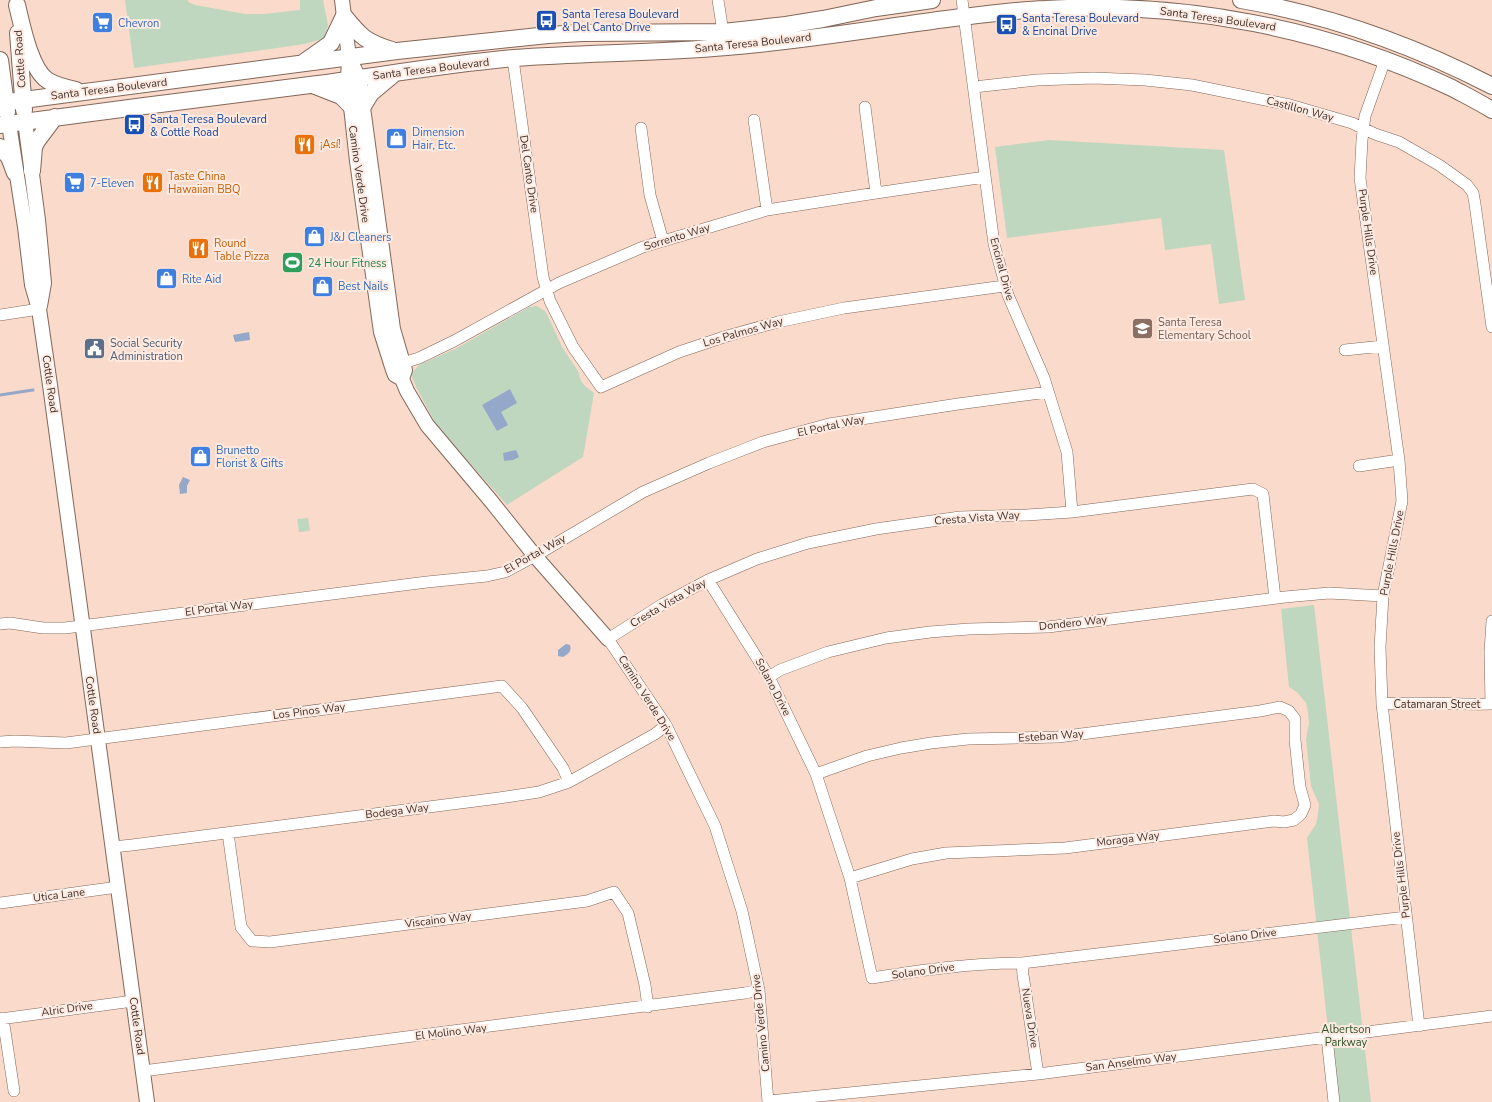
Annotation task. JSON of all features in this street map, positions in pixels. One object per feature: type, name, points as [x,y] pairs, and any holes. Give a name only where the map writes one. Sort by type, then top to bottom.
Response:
[{"type":"main road","name":"Santa Teresa Boulevard","points":[[3,103],[397,51],[548,35],[582,33],[723,32],[793,24],[876,8],[932,0]]},
{"type":"main road","name":"Santa Teresa Boulevard","points":[[1241,0],[1277,3],[1404,46],[1465,72],[1492,86]]},
{"type":"main road","points":[[16,2],[30,53],[40,73],[55,85],[86,92]]},
{"type":"main road","name":"Cottle Road","points":[[16,2],[25,121]]},
{"type":"main road","name":"Santa Teresa Boulevard","points":[[4,124],[513,58],[726,47],[964,17],[1042,9],[1122,8],[1213,16],[1282,29],[1334,43],[1385,60],[1451,88],[1492,110]]},
{"type":"main road","points":[[301,64],[331,43],[344,16],[364,39],[374,44],[397,51]]},
{"type":"main road","name":"Cottle Road","points":[[0,60],[4,124]]},
{"type":"main road","points":[[311,85],[341,96],[357,106],[395,73]]},
{"type":"main road","points":[[32,171],[34,147],[55,117]]},
{"type":"main road","points":[[0,147],[9,156],[16,173]]},
{"type":"street","name":"Camino Verde Drive","points":[[342,0],[349,58],[354,79],[399,371],[407,391],[427,425],[535,556],[608,639],[666,725],[715,826],[742,911],[759,990],[769,1102]]},
{"type":"street","points":[[718,0],[723,32]]},
{"type":"street","name":"Encinal Drive","points":[[962,0],[994,244],[1004,286],[1044,378],[1067,452],[1072,512]]},
{"type":"street","points":[[1277,3],[1282,29]]},
{"type":"street","name":"Del Canto Drive","points":[[513,58],[543,277],[547,289]]},
{"type":"street","name":"Purple Hills Drive","points":[[1385,60],[1365,116],[1360,178],[1399,460],[1402,501],[1383,596],[1380,648],[1382,704],[1419,1026]]},
{"type":"street","name":"Castillon Way","points":[[974,87],[1037,80],[1093,78],[1144,80],[1192,85],[1263,99],[1345,121],[1399,142],[1439,165],[1467,185],[1473,194],[1476,204],[1492,327]]},
{"type":"street","points":[[865,107],[876,193]]},
{"type":"street","points":[[754,120],[767,210]]},
{"type":"street","name":"Cottle Road","points":[[25,121],[44,283],[39,309]]},
{"type":"street","name":"Cottle Road","points":[[4,124],[16,173],[32,285],[39,309],[147,1102]]},
{"type":"street","points":[[641,128],[650,195],[663,241]]},
{"type":"street","name":"Sorrento Way","points":[[399,371],[419,358],[454,341],[547,289],[643,247],[767,210],[985,177]]},
{"type":"street","name":"Los Palmos Way","points":[[547,289],[550,301],[573,347],[601,387],[680,352],[727,336],[778,322],[844,308],[1004,286]]},
{"type":"street","points":[[0,315],[39,309]]},
{"type":"street","points":[[1345,350],[1383,346]]},
{"type":"street","name":"El Portal Way","points":[[0,624],[10,623],[43,628],[65,628],[427,582],[487,576],[505,572],[535,556],[643,492],[709,463],[763,442],[830,424],[1048,392]]},
{"type":"street","points":[[1359,466],[1399,460]]},
{"type":"street","name":"Cresta Vista Way","points":[[608,639],[663,604],[708,580],[757,559],[808,543],[876,529],[960,517],[1072,512],[1253,489],[1263,494],[1275,598]]},
{"type":"street","name":"Solano Drive","points":[[708,580],[769,677],[816,774],[850,878],[872,978],[949,967],[986,963],[1022,963],[1406,917]]},
{"type":"street","name":"Dondero Way","points":[[769,677],[780,670],[828,652],[886,638],[930,632],[969,629],[1048,627],[1275,598],[1329,593],[1383,596]]},
{"type":"street","points":[[1492,622],[1490,652],[1492,704]]},
{"type":"street","name":"Los Pinos Way","points":[[0,742],[15,740],[66,743],[502,686],[522,708],[563,768],[569,782]]},
{"type":"street","name":"Catamaran Street","points":[[1382,704],[1404,702],[1492,704]]},
{"type":"street","name":"Esteban Way","points":[[816,774],[867,756],[931,743],[968,740],[1058,737],[1260,711],[1280,707],[1289,711]]},
{"type":"street","name":"Moraga Way","points":[[850,878],[891,864],[946,853],[1065,848],[1274,821],[1284,822],[1294,820],[1301,814],[1305,805],[1300,787],[1295,740],[1295,719],[1289,711]]},
{"type":"street","name":"Bodega Way","points":[[113,847],[539,792],[569,782],[655,734],[666,725]]},
{"type":"street","name":"Viscaino Way","points":[[228,833],[241,927],[252,941],[270,942],[587,901],[614,892],[628,913],[645,985],[648,1007]]},
{"type":"street","name":"Utica Lane","points":[[0,903],[118,887]]},
{"type":"street","name":"Nueva Drive","points":[[1022,963],[1038,1074]]},
{"type":"street","name":"El Molino Way","points":[[143,1070],[648,1007],[759,990]]},
{"type":"street","name":"Alric Drive","points":[[1,1018],[133,1000]]},
{"type":"street","name":"San Anselmo Way","points":[[769,1102],[854,1097],[1492,1016]]},
{"type":"street","points":[[1,1018],[14,1091]]},
{"type":"street","points":[[1327,1038],[1334,1102]]},
{"type":"green space","points":[[125,0],[188,0],[188,2],[195,5],[245,14],[264,14],[300,10],[300,0],[323,0],[328,25],[325,38],[305,44],[134,68]]},
{"type":"green space","points":[[1049,140],[1224,150],[1245,300],[1219,304],[1211,244],[1165,250],[1161,218],[1007,238],[995,147]]},
{"type":"green space","points":[[537,306],[546,312],[562,347],[578,371],[581,381],[594,393],[583,457],[507,505],[437,426],[416,387],[411,374],[419,365],[457,348],[529,307]]},
{"type":"green space","points":[[308,518],[310,531],[299,532],[297,519]]},
{"type":"green space","name":"Albertson Parkway","points":[[1314,605],[1371,1102],[1336,1102],[1307,838],[1316,824],[1319,804],[1311,786],[1306,739],[1309,723],[1306,703],[1297,692],[1289,687],[1281,609]]},
{"type":"water","points":[[249,332],[250,340],[235,342],[233,335]]},
{"type":"water","points":[[510,389],[517,403],[501,412],[508,425],[497,431],[482,405]]},
{"type":"water","points":[[516,450],[519,457],[513,460],[504,461],[503,453]]},
{"type":"water","points":[[183,477],[190,480],[187,486],[187,493],[180,494],[179,485]]},
{"type":"water","points":[[566,644],[570,645],[569,652],[563,657],[558,656],[558,650]]},
{"type":"waterway","points":[[0,395],[33,390]]},
{"type":"place","name":"Santa Teresa Boulevard & Del Canto Drive","points":[[547,20]]},
{"type":"place","name":"Chevron","points":[[103,23]]},
{"type":"place","name":"Santa Teresa Boulevard & Encinal Drive","points":[[1006,24]]},
{"type":"place","name":"Santa Teresa Boulevard & Cottle Road","points":[[134,125]]},
{"type":"place","name":"Dimension Hair, Etc.","points":[[396,138]]},
{"type":"place","name":"¡Así!","points":[[304,144]]},
{"type":"place","name":"Taste China Hawaiian BBQ","points":[[153,182]]},
{"type":"place","name":"7-Eleven","points":[[75,183]]},
{"type":"place","name":"J&J Cleaners","points":[[314,237]]},
{"type":"place","name":"Round Table Pizza","points":[[199,249]]},
{"type":"place","name":"24 Hour Fitness","points":[[293,263]]},
{"type":"place","name":"Rite Aid","points":[[166,279]]},
{"type":"place","name":"Best Nails","points":[[322,286]]},
{"type":"place","name":"Santa Teresa Elementary School","points":[[1142,328]]},
{"type":"place","name":"Social Security Administration","points":[[95,349]]},
{"type":"place","name":"Brunetto Florist & Gifts","points":[[201,456]]}]
